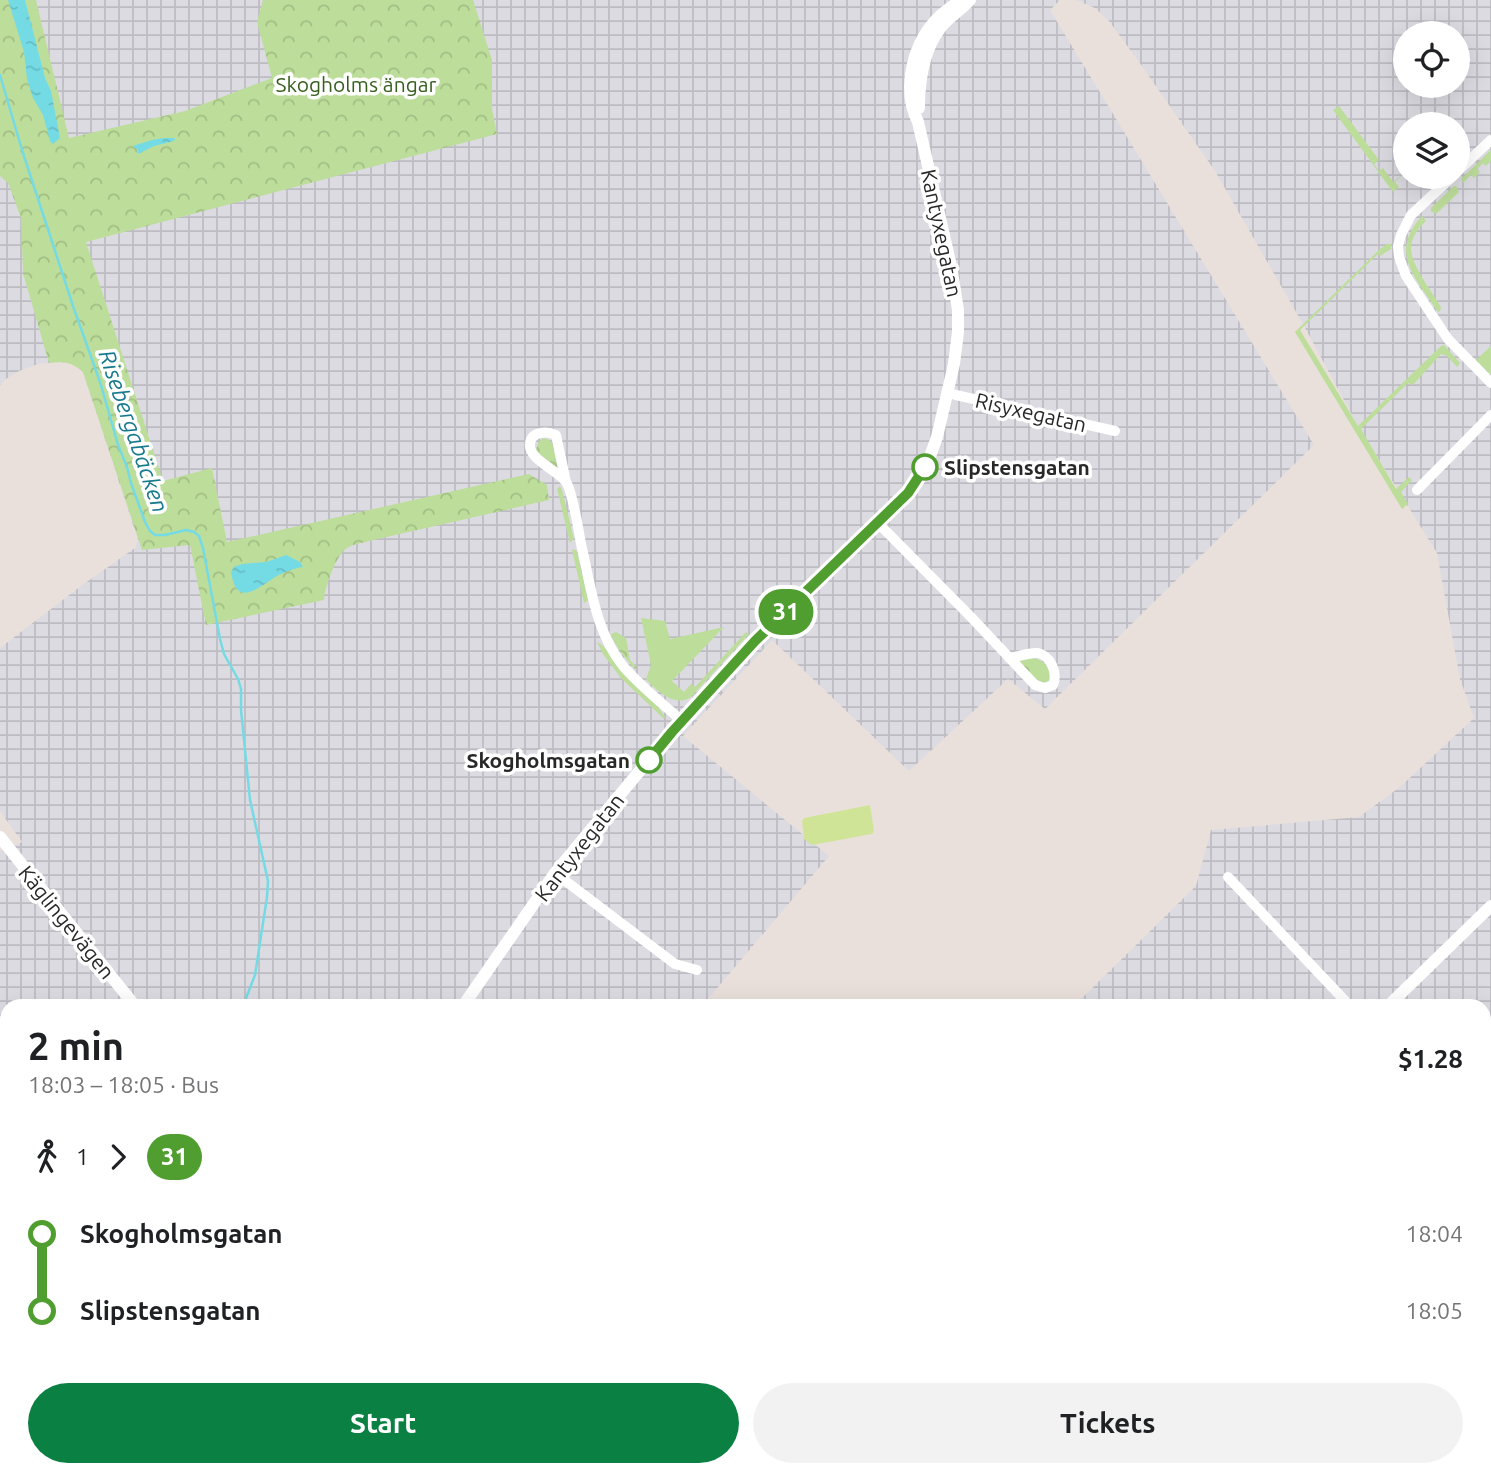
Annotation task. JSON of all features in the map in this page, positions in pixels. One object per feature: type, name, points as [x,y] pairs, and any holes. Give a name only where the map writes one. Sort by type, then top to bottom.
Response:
[{"type":"street","points":[[928,36],[947,9],[964,0]]},
{"type":"street","points":[[928,36],[970,0]]},
{"type":"street","name":"Kantyxegatan","points":[[468,999],[555,873],[682,721],[755,641],[908,493],[928,462],[937,437],[956,354],[958,331],[955,286],[918,122],[912,110],[911,72],[928,36]]},
{"type":"street","points":[[1470,160],[1491,140]]},
{"type":"street","points":[[1439,189],[1411,215],[1401,235],[1399,257],[1406,276],[1448,339],[1491,383]]},
{"type":"street","name":"Risyxegatan","points":[[947,393],[1115,431]]},
{"type":"street","points":[[1417,490],[1491,415]]},
{"type":"street","points":[[566,482],[530,450],[530,442],[537,435],[547,432],[556,435],[598,618],[608,642],[633,677],[682,721]]},
{"type":"street","points":[[877,522],[1009,659],[1035,685],[1050,687],[1055,681],[1054,668],[1042,655],[1032,653],[1009,659]]},
{"type":"street","name":"Käglingevägen","points":[[1,839],[129,999]]},
{"type":"street","points":[[555,873],[675,964],[697,970]]},
{"type":"street","points":[[1228,877],[1343,999]]},
{"type":"street","points":[[1395,999],[1491,906]]},
{"type":"shaded area","points":[[0,0],[1060,0],[1050,10],[1314,445],[1045,709],[1008,679],[909,771],[772,640],[683,736],[829,856],[708,999],[0,999],[0,851],[22,842],[0,811],[0,648],[135,548],[138,540],[83,372],[75,365],[61,362],[38,364],[19,371],[0,385]]},
{"type":"shaded area","points":[[1076,0],[1491,0],[1491,999],[1081,999],[1196,886],[1211,830],[1359,817],[1400,787],[1474,718],[1460,679],[1437,553],[1358,426],[1215,171],[1109,21],[1095,8]]},
{"type":"green space","name":"Skogholms ängar","points":[[0,0],[36,0],[69,138],[185,111],[272,78],[257,22],[263,0],[473,0],[492,60],[492,109],[497,134],[86,242],[163,481],[212,468],[227,542],[529,474],[547,485],[549,500],[352,546],[343,552],[335,564],[324,600],[206,625],[190,545],[142,550],[83,372],[68,363],[49,363],[23,273],[21,218],[8,183],[0,176]]},
{"type":"green space","points":[[1339,106],[1379,160],[1374,164],[1379,171],[1383,168],[1393,182],[1393,189],[1397,189],[1393,192],[1333,110]]},
{"type":"green space","points":[[1491,150],[1491,161],[1486,166],[1483,163],[1477,169],[1480,172],[1474,178],[1470,176],[1470,170]]},
{"type":"green space","points":[[1451,189],[1457,189],[1459,192],[1436,214],[1431,208]]},
{"type":"green space","points":[[1422,216],[1426,221],[1414,236],[1412,256],[1441,307],[1438,312],[1414,276],[1406,254],[1412,229]]},
{"type":"green space","points":[[1387,244],[1391,244],[1391,249],[1380,256],[1378,254],[1300,330],[1358,426],[1441,346],[1444,345],[1460,363],[1457,367],[1447,356],[1441,354],[1413,385],[1408,383],[1361,429],[1396,489],[1409,477],[1412,480],[1401,492],[1408,504],[1402,509],[1295,332]]},
{"type":"green space","points":[[1491,346],[1491,375],[1476,360]]},
{"type":"green space","points":[[543,438],[552,442],[558,468],[536,450]]},
{"type":"green space","points":[[560,486],[574,539],[570,543],[557,489]]},
{"type":"green space","points":[[572,550],[577,551],[588,600],[584,603]]},
{"type":"green space","points":[[641,618],[665,621],[670,639],[724,627],[672,681],[684,692],[691,684],[695,687],[746,632],[749,634],[691,697],[679,701],[661,693],[646,679],[651,665]]},
{"type":"green space","points":[[616,632],[626,638],[630,660],[637,667],[635,669],[615,644],[611,634]]},
{"type":"green space","points":[[597,642],[615,664],[655,703],[664,719],[621,678]]},
{"type":"green space","points":[[1033,658],[1042,661],[1049,669],[1052,675],[1048,682],[1036,679],[1019,661]]},
{"type":"green space","points":[[870,805],[874,831],[872,834],[812,845],[804,839],[804,818]]},
{"type":"water","points":[[8,0],[25,0],[45,78],[51,91],[60,138],[53,144],[27,79],[24,52]]},
{"type":"water","points":[[175,138],[174,141],[138,154],[138,150],[133,146],[152,140]]},
{"type":"water","points":[[286,555],[300,562],[303,567],[281,574],[259,588],[245,593],[239,591],[234,584],[231,572],[234,567],[266,562]]},
{"type":"waterway","name":"Risebergabäcken","points":[[0,75],[22,150],[145,522],[155,535],[186,530],[199,536],[224,654],[241,689],[250,800],[268,881],[255,975],[246,999]]},
{"type":"bus line","name":"31","points":[[649,760],[755,641],[908,493],[925,467]]},
{"type":"place","name":"Slipstensgatan","points":[[925,467]]},
{"type":"place","name":"Skogholmsgatan","points":[[649,760]]}]
